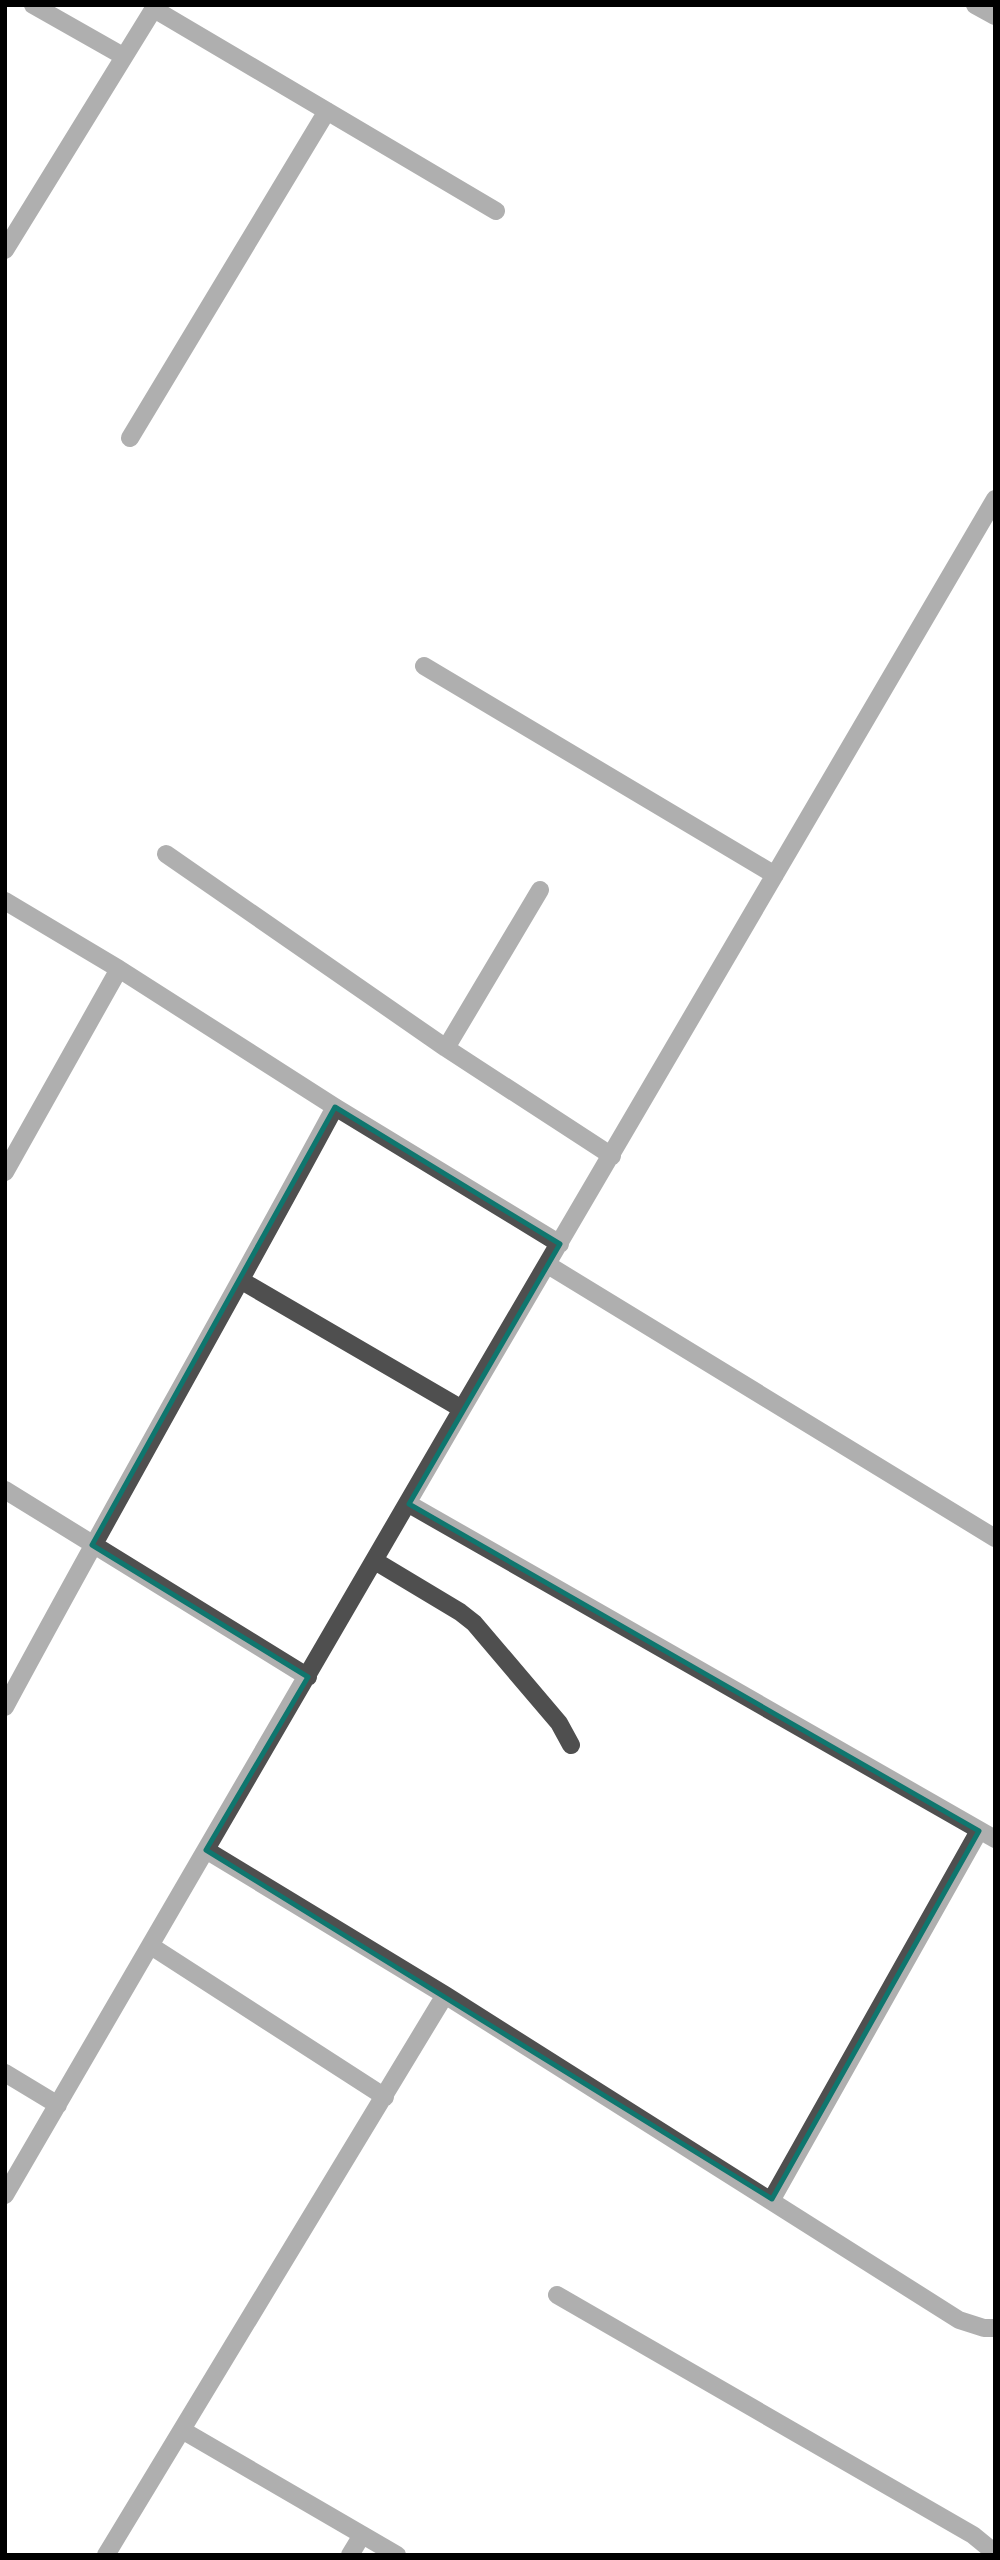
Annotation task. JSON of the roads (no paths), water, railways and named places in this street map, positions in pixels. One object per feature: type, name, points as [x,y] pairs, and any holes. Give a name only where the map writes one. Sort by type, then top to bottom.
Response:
[{"type":"street","points":[[33,5],[123,56]]},
{"type":"street","points":[[975,5],[995,16]]},
{"type":"street","points":[[5,250],[155,7],[496,211]]},
{"type":"street","points":[[130,438],[327,111]]},
{"type":"street","points":[[5,2195],[995,499]]},
{"type":"street","points":[[424,666],[775,875]]},
{"type":"street","points":[[166,854],[446,1048],[611,1156]]},
{"type":"street","points":[[446,1048],[540,890]]},
{"type":"street","points":[[5,901],[560,1244]]},
{"type":"street","points":[[5,1172],[119,969]]},
{"type":"street","points":[[5,1707],[92,1545],[242,1281],[335,1107]]},
{"type":"street","points":[[548,1265],[995,1538]]},
{"type":"street","points":[[242,1281],[462,1409]]},
{"type":"street","points":[[5,1490],[308,1677]]},
{"type":"street","points":[[409,1504],[987,1835],[772,2199]]},
{"type":"street","points":[[376,1561],[474,1623],[559,1723],[570,1745]]},
{"type":"street","points":[[206,1850],[772,2199],[960,2319],[984,2329],[995,2328]]},
{"type":"street","points":[[151,1946],[385,2097]]},
{"type":"street","points":[[106,2555],[385,2097],[444,1995]]},
{"type":"street","points":[[5,2073],[58,2105]]},
{"type":"street","points":[[556,2295],[973,2535],[995,2553]]},
{"type":"street","points":[[182,2430],[397,2555]]},
{"type":"street","points":[[349,2555],[362,2535]]}]
